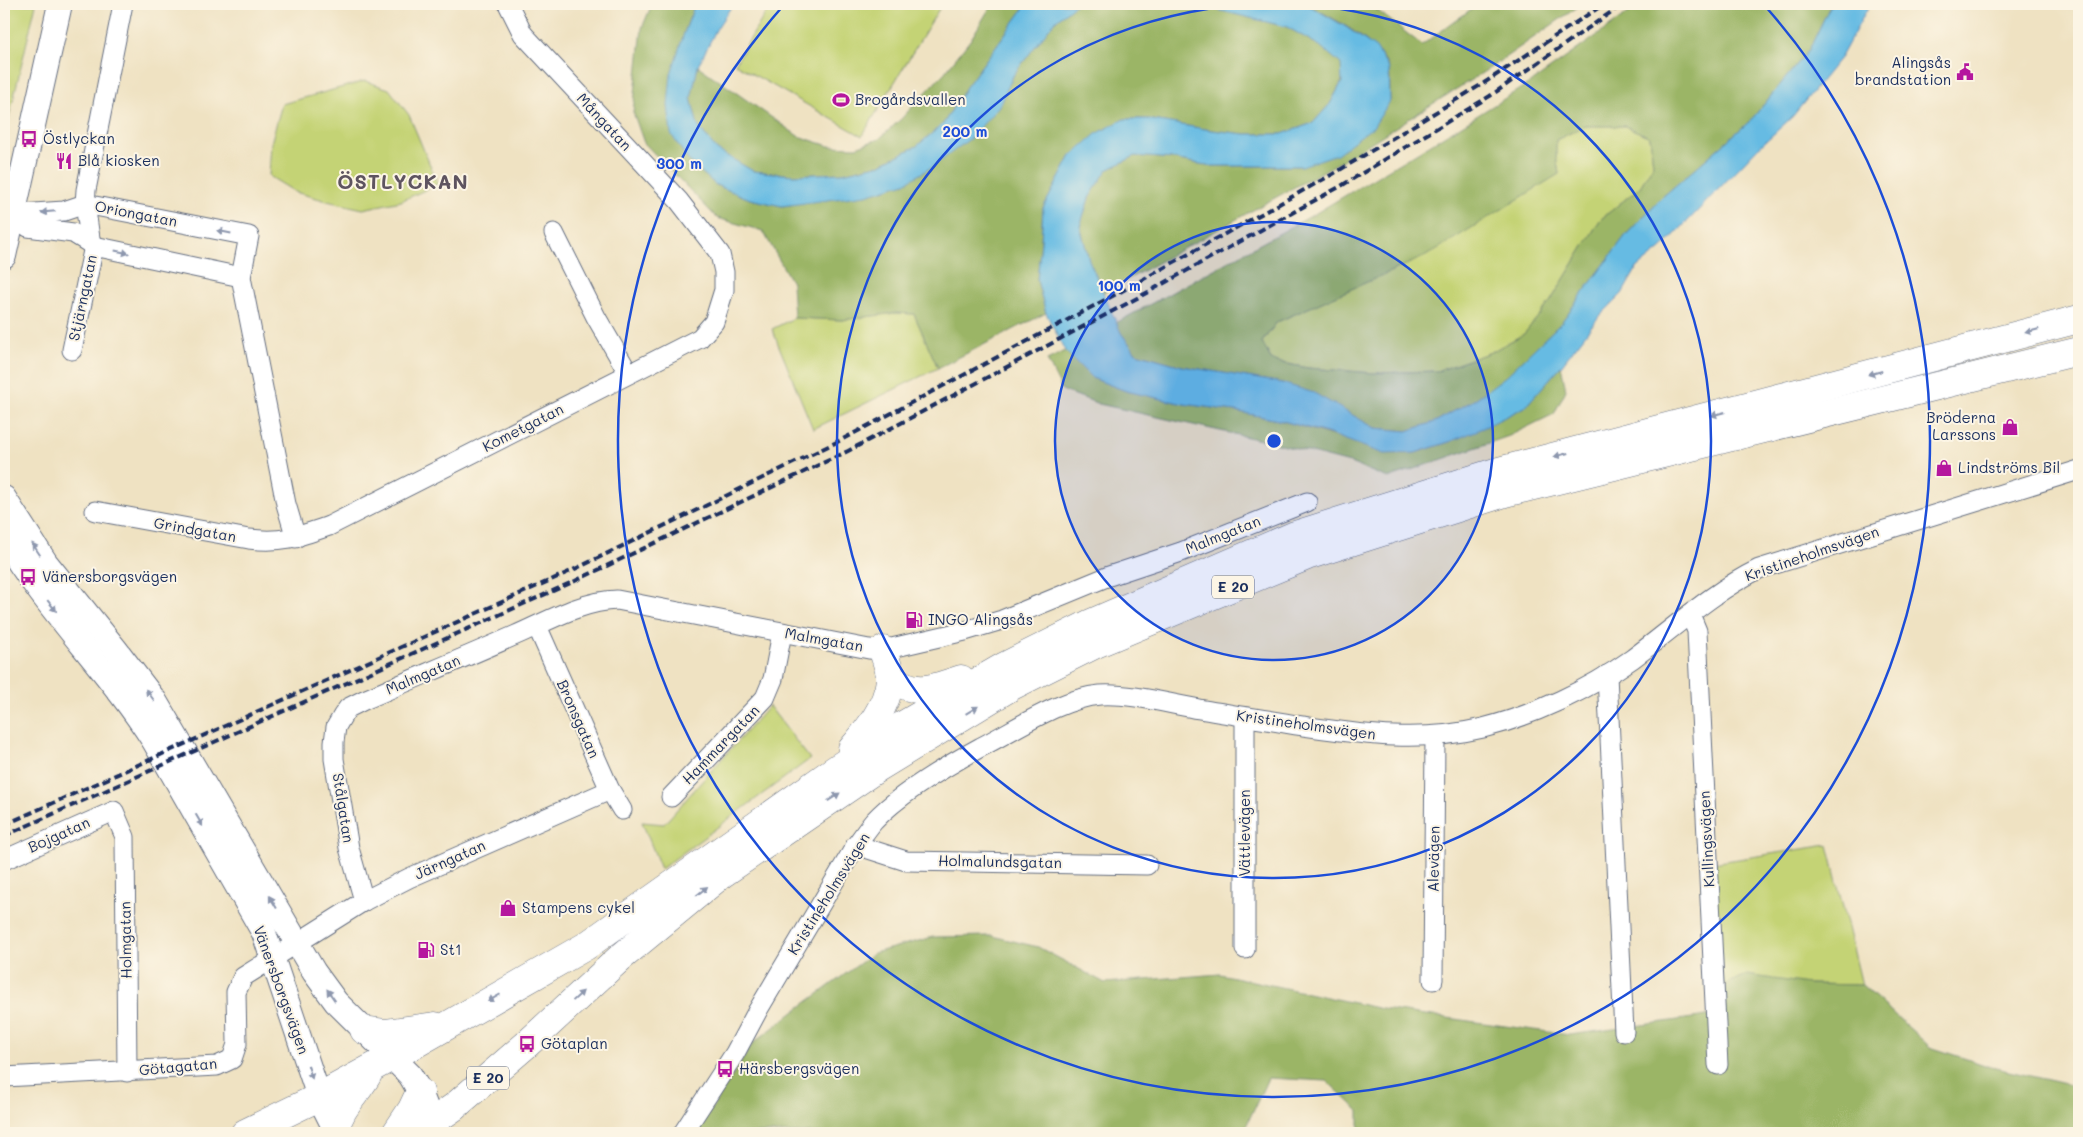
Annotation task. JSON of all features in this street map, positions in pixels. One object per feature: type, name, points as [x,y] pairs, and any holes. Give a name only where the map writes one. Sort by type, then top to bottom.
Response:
[{"type":"highway","name":"E 20","points":[[245,1133],[319,1097],[586,946],[836,769],[903,725],[1003,667],[1091,623],[1295,536],[1495,472],[2079,319]]},
{"type":"highway","name":"E 20","points":[[426,1130],[527,1044],[620,958],[722,874],[879,767],[1012,686],[1098,643],[1307,556],[1505,493],[2079,351]]},
{"type":"highway","points":[[836,769],[874,722],[891,679],[883,650]]},
{"type":"highway","points":[[891,679],[907,688],[918,690],[930,689],[1003,667]]},
{"type":"highway","points":[[364,1030],[384,1034],[451,1024]]},
{"type":"highway","points":[[336,1132],[338,1118],[348,1102],[381,1062]]},
{"type":"highway","points":[[396,1133],[412,1109],[420,1092]]},
{"type":"main road","points":[[4,256],[8,215],[60,4]]},
{"type":"main road","name":"Vänersborgsvägen","points":[[4,498],[46,563],[155,702],[298,944]]},
{"type":"main road","name":"Vänersborgsvägen","points":[[4,538],[28,577],[109,677],[140,719],[264,933],[319,1097]]},
{"type":"main road","points":[[298,944],[336,1002],[364,1030],[381,1062],[410,1075],[420,1092],[426,1130]]},
{"type":"main road","points":[[319,1097],[336,1132]]},
{"type":"street","points":[[93,246],[85,204],[86,190],[123,4]]},
{"type":"street","name":"Mångatan","points":[[508,4],[523,34],[679,201],[720,254],[724,272],[724,290]]},
{"type":"street","name":"Oriongatan","points":[[8,215],[64,211],[85,204],[248,236],[240,277],[286,504],[296,538]]},
{"type":"street","points":[[8,215],[28,227],[73,233],[93,246],[240,277]]},
{"type":"street","points":[[554,233],[596,317],[626,369]]},
{"type":"street","name":"Stjärngatan","points":[[72,350],[93,246]]},
{"type":"street","name":"Kometgatan","points":[[296,538],[329,526],[700,338],[714,322],[724,290]]},
{"type":"street","name":"Kristineholmsvägen","points":[[683,1133],[738,1048],[758,1010],[856,845],[874,822],[900,798],[973,752],[1071,700],[1101,695],[1127,697],[1357,734],[1435,737],[1483,728],[1525,715],[1578,692],[1607,675],[1736,580],[1758,568],[2079,470]]},
{"type":"street","name":"Malmgatan","points":[[343,715],[348,708],[364,700],[537,626],[601,601],[617,600],[782,633],[883,650],[965,631],[1002,620],[1109,576],[1181,552],[1307,502]]},
{"type":"street","name":"Grindgatan","points":[[95,511],[269,542],[296,538]]},
{"type":"street","name":"Kullingsvägen","points":[[1690,614],[1697,631],[1718,1065]]},
{"type":"street","name":"Bronsgatan","points":[[537,626],[610,790],[622,810]]},
{"type":"street","name":"Hammargatan","points":[[671,797],[766,698],[773,679],[782,633]]},
{"type":"street","points":[[1607,675],[1624,1032]]},
{"type":"street","name":"Stålgatan","points":[[343,715],[336,727],[334,759],[349,848],[364,901]]},
{"type":"street","name":"Vättlevägen","points":[[1245,717],[1245,949]]},
{"type":"street","name":"Alevägen","points":[[1433,980],[1435,737]]},
{"type":"street","name":"Järngatan","points":[[298,944],[337,916],[409,878],[610,790]]},
{"type":"street","name":"Bojgatan","points":[[4,860],[114,810]]},
{"type":"street","name":"Holmgatan","points":[[114,810],[125,837],[127,1072]]},
{"type":"street","name":"Holmalundsgatan","points":[[856,845],[906,861],[1147,864]]},
{"type":"street","name":"Götagatan","points":[[4,1077],[217,1066],[232,1059],[237,1044],[236,992],[243,977],[298,944]]},
{"type":"green space","points":[[4,4],[36,4],[4,138]]},
{"type":"green space","points":[[652,4],[695,4],[684,33],[688,160],[716,185],[750,199],[782,206],[819,200],[999,106],[1014,74],[1054,22],[1076,4],[1199,5],[1287,27],[1320,46],[1342,64],[1342,81],[1330,104],[1313,123],[1282,134],[1245,134],[1147,119],[1124,119],[1071,156],[1043,208],[1037,280],[1046,313],[938,368],[914,314],[895,313],[842,320],[794,318],[792,283],[763,231],[717,218],[644,143],[633,112],[642,28]]},
{"type":"green space","name":"Brogårdsvallen","points":[[771,4],[942,4],[862,136],[735,64]]},
{"type":"green space","points":[[992,4],[1027,4],[966,87],[943,124],[917,146],[881,164],[843,173],[793,175],[753,171],[717,150],[698,126],[691,98],[698,66],[798,136],[829,146],[856,147],[879,139],[901,119],[945,72],[971,39]]},
{"type":"green space","points":[[1305,4],[1369,4],[1422,45],[1478,4],[1582,4],[1490,68],[1340,162],[1103,293],[1089,260],[1080,226],[1089,198],[1107,170],[1135,156],[1174,159],[1211,166],[1302,166],[1390,101],[1389,70],[1376,50],[1353,31]]},
{"type":"green space","points":[[1641,4],[1831,4],[1809,50],[1751,120],[1660,199],[1626,235],[1560,324],[1506,377],[1474,400],[1435,422],[1407,431],[1375,428],[1346,412],[1282,383],[1182,366],[1136,353],[1121,333],[1116,323],[1311,216],[1536,79]],"holes":[[[1585,126],[1625,126],[1650,137],[1653,165],[1640,187],[1600,220],[1550,302],[1524,334],[1491,352],[1438,371],[1374,373],[1308,368],[1272,361],[1262,342],[1277,322],[1426,256],[1559,174],[1556,140]]]},
{"type":"green space","points":[[365,81],[389,89],[409,115],[438,184],[401,201],[363,209],[295,192],[269,176],[271,143],[282,104]]},
{"type":"green space","points":[[1585,126],[1625,126],[1650,137],[1653,165],[1640,187],[1600,220],[1550,302],[1524,334],[1491,352],[1438,371],[1374,373],[1308,368],[1272,361],[1262,342],[1277,322],[1338,294],[1559,174],[1556,140]]},
{"type":"green space","points":[[895,313],[914,314],[938,368],[813,429],[772,329],[794,318],[842,320]]},
{"type":"green space","points":[[1065,351],[1092,378],[1126,391],[1184,404],[1235,411],[1283,421],[1354,442],[1415,453],[1452,441],[1525,407],[1561,366],[1566,390],[1554,414],[1509,436],[1388,478],[1350,463],[1270,442],[1099,404],[1062,390],[1047,360]]},
{"type":"green space","points":[[769,706],[810,759],[661,869],[642,822],[664,824]]},
{"type":"green space","points":[[1828,845],[1862,985],[1720,986],[1713,863]]},
{"type":"green space","points":[[992,936],[1038,947],[1105,983],[1220,974],[1382,1009],[1570,1035],[1714,1015],[1720,986],[1747,975],[1808,984],[1862,985],[1930,1047],[1991,1067],[2079,1087],[2079,1133],[1359,1133],[1359,1111],[1327,1081],[1268,1078],[1243,1133],[696,1133],[753,1043],[874,953],[933,937]]},
{"type":"water","points":[[695,4],[733,4],[717,28],[698,66],[691,98],[698,126],[717,150],[753,171],[793,175],[843,173],[881,164],[917,146],[943,124],[966,87],[1027,4],[1076,4],[1054,22],[1014,74],[999,106],[971,138],[935,165],[905,183],[866,195],[782,206],[750,199],[716,185],[688,160],[671,134],[668,105],[671,74]]},
{"type":"water","points":[[1193,4],[1305,4],[1310,6],[1346,27],[1376,48],[1389,69],[1390,101],[1374,126],[1337,154],[1302,166],[1211,166],[1174,159],[1135,156],[1107,170],[1089,198],[1080,226],[1089,260],[1121,333],[1136,353],[1182,366],[1282,383],[1314,393],[1375,428],[1407,431],[1435,422],[1474,400],[1506,376],[1560,324],[1626,235],[1660,199],[1751,120],[1809,50],[1831,4],[1870,4],[1841,57],[1792,117],[1756,150],[1662,248],[1637,268],[1622,294],[1597,319],[1561,366],[1525,407],[1452,441],[1415,453],[1384,454],[1327,433],[1283,421],[1235,411],[1184,404],[1126,391],[1092,378],[1065,351],[1046,313],[1037,280],[1043,208],[1071,156],[1096,134],[1124,119],[1147,119],[1245,134],[1282,134],[1313,123],[1330,104],[1342,82],[1341,64],[1320,46],[1287,27]]},
{"type":"railway","points":[[4,825],[571,571],[843,439],[1122,291],[1333,174],[1484,83],[1604,4]]},
{"type":"railway","points":[[4,836],[575,581],[848,451],[1128,303],[1341,186],[1490,96],[1623,4]]},
{"type":"place","name":"Alingsås brandstation","points":[[1965,72]]},
{"type":"place","name":"Brogårdsvallen","points":[[841,100]]},
{"type":"place","name":"Östlyckan","points":[[29,139]]},
{"type":"place","name":"Blå kiosken","points":[[64,161]]},
{"type":"place","name":"Bröderna Larssons","points":[[2010,427]]},
{"type":"place","name":"Lindströms Bil","points":[[1944,468]]},
{"type":"place","name":"Vänersborgsvägen","points":[[28,577]]},
{"type":"place","name":"INGO Alingsås","points":[[914,620]]},
{"type":"place","name":"Stampens cykel","points":[[508,908]]},
{"type":"place","name":"St1","points":[[426,950]]},
{"type":"place","name":"Götaplan","points":[[527,1044]]},
{"type":"place","name":"Härsbergsvägen","points":[[725,1069]]},
{"type":"district","name":"ÖSTLYCKAN","points":[[403,182]]}]
